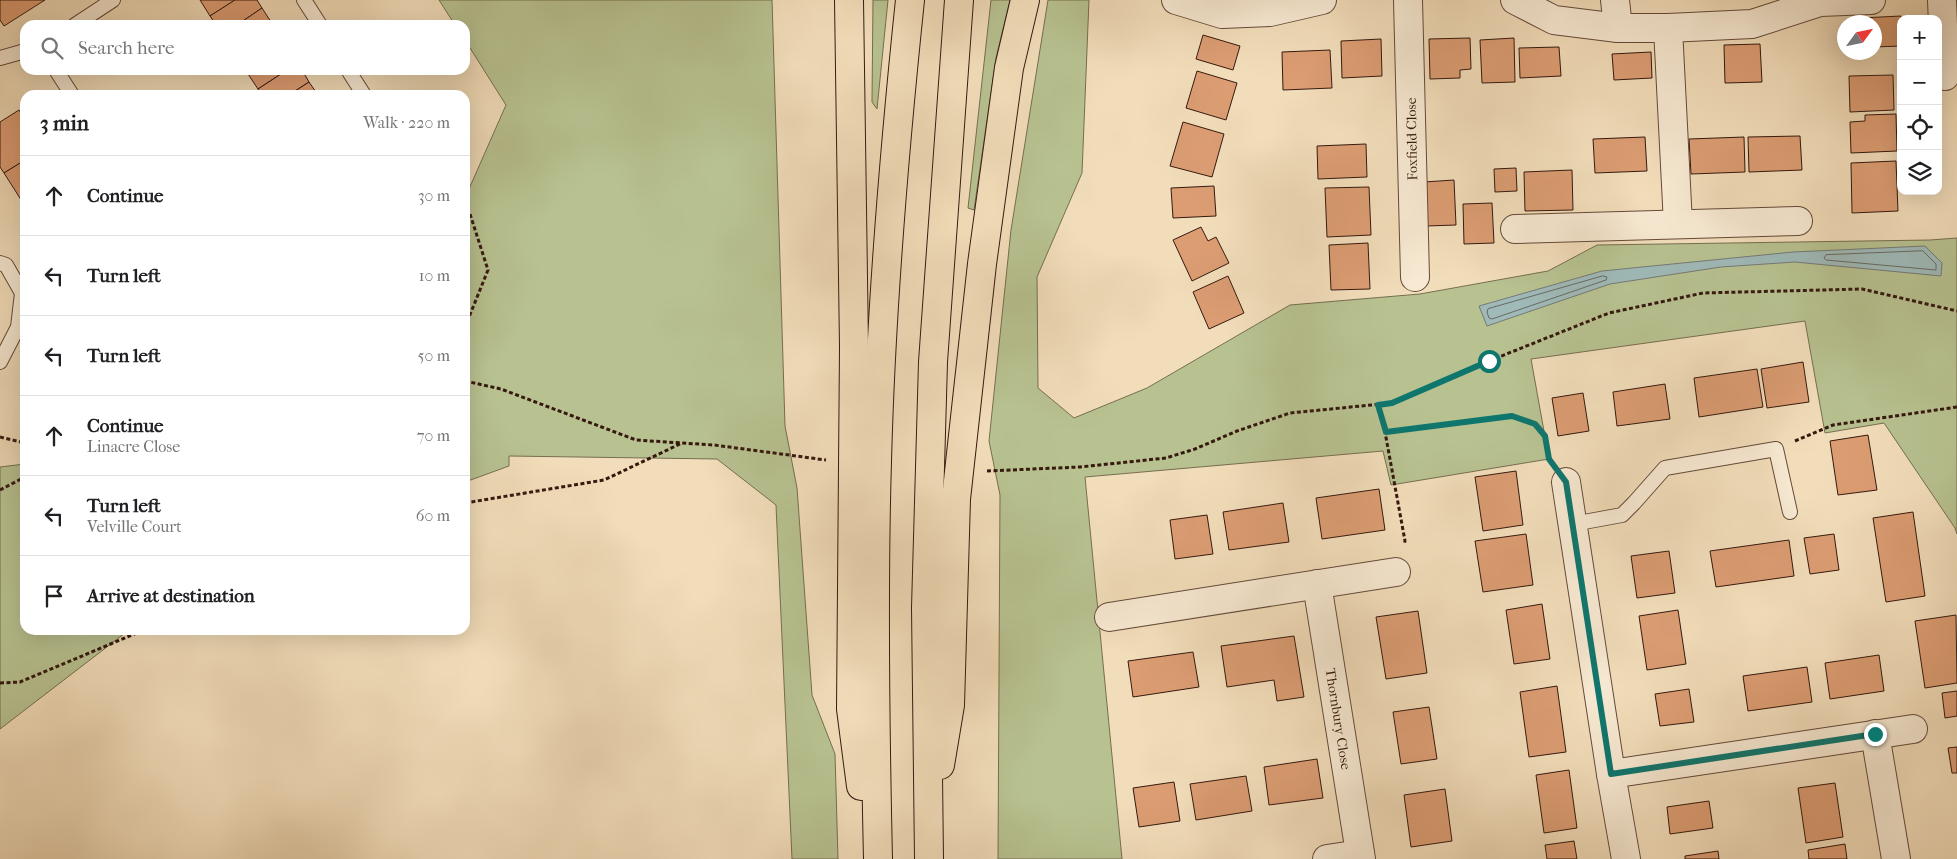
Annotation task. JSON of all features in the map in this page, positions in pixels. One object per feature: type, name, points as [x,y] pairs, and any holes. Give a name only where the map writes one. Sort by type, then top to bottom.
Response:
[{"type":"highway","points":[[849,0],[854,346],[851,709],[870,859]]},
{"type":"highway","points":[[878,859],[874,706],[877,461],[888,253],[910,0]]},
{"type":"highway","points":[[929,849],[926,608],[933,362],[959,0]]},
{"type":"highway","points":[[929,849],[950,705],[956,499],[982,264],[1008,68],[1024,0]]},
{"type":"street","points":[[1176,0],[1222,14],[1270,12],[1322,0]]},
{"type":"street","name":"Foxfield Close","points":[[1408,0],[1415,277]]},
{"type":"street","points":[[1515,0],[1554,20],[1618,28],[1752,24],[1820,2],[1871,0]]},
{"type":"street","points":[[1615,0],[1618,28]]},
{"type":"street","points":[[1942,0],[1945,76]]},
{"type":"street","points":[[1668,28],[1678,224]]},
{"type":"street","points":[[1515,229],[1798,220]]},
{"type":"street","points":[[1566,482],[1626,859]]},
{"type":"street","points":[[1109,617],[1396,572]]},
{"type":"street","name":"Thornbury Close","points":[[1317,584],[1361,856],[1327,859]]},
{"type":"street","points":[[1611,774],[1912,729]]},
{"type":"street","points":[[1875,734],[1896,859]]},
{"type":"lane","points":[[83,20],[113,0]]},
{"type":"lane","points":[[304,0],[317,20]]},
{"type":"lane","points":[[0,58],[20,52]]},
{"type":"lane","points":[[59,75],[69,90]]},
{"type":"lane","points":[[351,75],[361,90]]},
{"type":"lane","points":[[0,263],[6,265],[20,290]]},
{"type":"lane","points":[[0,362],[18,327],[20,310]]},
{"type":"lane","points":[[1573,524],[1622,515],[1665,468],[1776,449],[1790,512]]},
{"type":"path","points":[[470,214],[488,270],[470,315]]},
{"type":"path","points":[[986,471],[1080,467],[1166,458],[1195,449],[1236,431],[1290,413],[1392,403],[1489,361],[1609,313],[1703,292],[1862,290],[1957,311]]},
{"type":"path","points":[[470,382],[501,389],[636,440],[714,445],[827,460]]},
{"type":"path","points":[[1378,405],[1386,432],[1405,541],[1396,572]]},
{"type":"path","points":[[1776,449],[1833,425],[1957,407]]},
{"type":"path","points":[[1386,432],[1512,416],[1535,424],[1545,436],[1549,459],[1566,482]]},
{"type":"path","points":[[0,436],[20,442]]},
{"type":"path","points":[[470,502],[604,480],[682,443]]},
{"type":"path","points":[[0,490],[20,480]]},
{"type":"path","points":[[0,682],[20,682],[132,635]]},
{"type":"green space","points":[[439,0],[772,0],[785,426],[797,488],[812,695],[835,754],[838,859],[792,859],[776,505],[717,459],[509,456],[509,466],[470,480],[470,187],[506,105],[470,48],[470,20],[452,20]]},
{"type":"green space","points":[[873,0],[888,0],[877,109],[872,102]]},
{"type":"green space","points":[[991,0],[1010,0],[996,58],[974,210],[968,208]]},
{"type":"green space","points":[[1048,0],[1089,0],[1082,173],[1037,277],[1038,388],[1074,418],[1147,388],[1290,305],[1420,294],[1548,271],[1597,245],[1957,238],[1957,534],[1955,528],[1884,423],[1825,433],[1805,321],[1531,359],[1549,459],[1391,485],[1383,451],[1085,477],[1122,859],[998,859],[1000,495],[989,441],[1011,230]]},
{"type":"green space","points":[[20,465],[20,635],[122,635],[0,729],[0,467]]},
{"type":"water","points":[[1925,246],[1942,263],[1941,276],[1795,262],[1721,267],[1610,284],[1487,326],[1479,306],[1602,271],[1793,252]]},
{"type":"building","points":[[0,0],[45,0],[4,26],[0,20]]},
{"type":"building","points":[[200,0],[235,0],[210,16]]},
{"type":"building","points":[[235,0],[257,0],[262,8],[244,20],[213,20],[210,16]]},
{"type":"building","points":[[262,8],[270,20],[244,20]]},
{"type":"building","points":[[1897,16],[1897,46],[1882,47],[1882,17]]},
{"type":"building","points":[[1203,35],[1240,46],[1233,70],[1196,59]]},
{"type":"building","points":[[1470,38],[1471,69],[1460,70],[1460,78],[1430,79],[1429,39]]},
{"type":"building","points":[[1514,38],[1515,82],[1482,83],[1480,40]]},
{"type":"building","points":[[1381,39],[1382,76],[1342,78],[1341,41]]},
{"type":"building","points":[[1760,44],[1762,82],[1725,83],[1724,45]]},
{"type":"building","points":[[1559,47],[1561,76],[1520,78],[1519,48]]},
{"type":"building","points":[[1330,50],[1332,88],[1283,90],[1282,52]]},
{"type":"building","points":[[1651,52],[1652,78],[1614,80],[1612,54]]},
{"type":"building","points":[[1197,71],[1237,83],[1226,120],[1186,108]]},
{"type":"building","points":[[249,75],[279,75],[258,89]]},
{"type":"building","points":[[279,75],[305,75],[309,82],[297,90],[258,89]]},
{"type":"building","points":[[1893,75],[1894,110],[1850,112],[1849,76]]},
{"type":"building","points":[[309,82],[315,90],[297,90]]},
{"type":"building","points":[[19,110],[20,112],[20,163],[4,173],[0,167],[0,122]]},
{"type":"building","points":[[1896,114],[1897,151],[1851,153],[1850,122],[1865,121],[1865,115]]},
{"type":"building","points":[[1183,122],[1224,134],[1212,177],[1170,166]]},
{"type":"building","points":[[1800,136],[1802,170],[1749,172],[1748,137]]},
{"type":"building","points":[[1645,137],[1647,171],[1595,173],[1593,139]]},
{"type":"building","points":[[1744,137],[1745,172],[1691,174],[1689,139]]},
{"type":"building","points":[[1366,144],[1367,177],[1318,179],[1317,146]]},
{"type":"building","points":[[1896,161],[1898,211],[1852,213],[1851,163]]},
{"type":"building","points":[[20,163],[20,198],[4,173]]},
{"type":"building","points":[[1516,168],[1517,191],[1495,192],[1494,169]]},
{"type":"building","points":[[1572,170],[1573,210],[1525,211],[1524,172]]},
{"type":"building","points":[[1454,180],[1456,225],[1426,226],[1424,182]]},
{"type":"building","points":[[1214,186],[1216,216],[1173,218],[1171,188]]},
{"type":"building","points":[[1369,187],[1371,235],[1327,237],[1325,188]]},
{"type":"building","points":[[1492,203],[1494,243],[1464,244],[1463,204]]},
{"type":"building","points":[[1201,227],[1208,241],[1216,237],[1229,263],[1192,281],[1173,240]]},
{"type":"building","points":[[1368,243],[1370,289],[1331,290],[1329,245]]},
{"type":"building","points":[[1228,276],[1244,313],[1209,329],[1193,292]]},
{"type":"building","points":[[1803,362],[1809,402],[1767,408],[1761,369]]},
{"type":"building","points":[[1757,369],[1763,407],[1699,417],[1694,378]]},
{"type":"building","points":[[1665,384],[1670,419],[1617,426],[1613,392]]},
{"type":"building","points":[[1583,393],[1589,431],[1558,436],[1552,398]]},
{"type":"building","points":[[1868,435],[1877,490],[1838,495],[1830,441]]},
{"type":"building","points":[[1516,471],[1523,525],[1483,531],[1475,477]]},
{"type":"building","points":[[1379,489],[1385,530],[1322,539],[1316,498]]},
{"type":"building","points":[[1283,503],[1289,542],[1229,550],[1223,512]]},
{"type":"building","points":[[1913,512],[1925,596],[1886,602],[1873,518]]},
{"type":"building","points":[[1207,515],[1213,554],[1175,559],[1170,520]]},
{"type":"building","points":[[1526,534],[1533,585],[1483,592],[1475,541]]},
{"type":"building","points":[[1834,534],[1839,570],[1810,574],[1804,538]]},
{"type":"building","points":[[1789,540],[1794,576],[1716,587],[1710,551]]},
{"type":"building","points":[[1669,551],[1675,593],[1637,598],[1631,556]]},
{"type":"building","points":[[1542,604],[1550,659],[1514,664],[1506,610]]},
{"type":"building","points":[[1678,610],[1686,664],[1647,670],[1639,616]]},
{"type":"building","points":[[1418,611],[1427,673],[1386,679],[1376,617]]},
{"type":"building","points":[[1956,615],[1957,683],[1925,688],[1915,621]]},
{"type":"building","points":[[1294,636],[1304,697],[1277,701],[1274,680],[1227,687],[1221,646]]},
{"type":"building","points":[[1193,652],[1199,687],[1133,697],[1128,661]]},
{"type":"building","points":[[1879,655],[1884,691],[1830,699],[1825,663]]},
{"type":"building","points":[[1807,667],[1812,702],[1748,711],[1743,676]]},
{"type":"building","points":[[1557,686],[1566,752],[1529,757],[1520,692]]},
{"type":"building","points":[[1689,689],[1694,722],[1660,726],[1655,694]]},
{"type":"building","points":[[1957,691],[1957,716],[1945,718],[1942,693]]},
{"type":"building","points":[[1429,707],[1437,759],[1401,764],[1393,712]]},
{"type":"building","points":[[1957,747],[1957,773],[1952,773],[1948,748]]},
{"type":"building","points":[[1317,759],[1323,798],[1269,805],[1264,767]]},
{"type":"building","points":[[1569,770],[1577,828],[1544,833],[1536,775]]},
{"type":"building","points":[[1246,776],[1252,811],[1196,820],[1190,784]]},
{"type":"building","points":[[1174,782],[1180,821],[1139,827],[1133,788]]},
{"type":"building","points":[[1835,783],[1843,837],[1806,843],[1798,788]]},
{"type":"building","points":[[1445,789],[1452,841],[1411,847],[1404,795]]},
{"type":"building","points":[[1709,801],[1713,828],[1670,834],[1667,807]]},
{"type":"building","points":[[1574,841],[1577,859],[1547,859],[1545,845]]},
{"type":"building","points":[[1845,844],[1847,859],[1809,859],[1808,850]]},
{"type":"building","points":[[1718,851],[1719,859],[1685,859],[1685,856]]},
{"type":"route","points":[[1489,361],[1392,403],[1378,405],[1386,432],[1512,416],[1535,424],[1545,436],[1549,459],[1566,482],[1611,774],[1875,734]]}]
